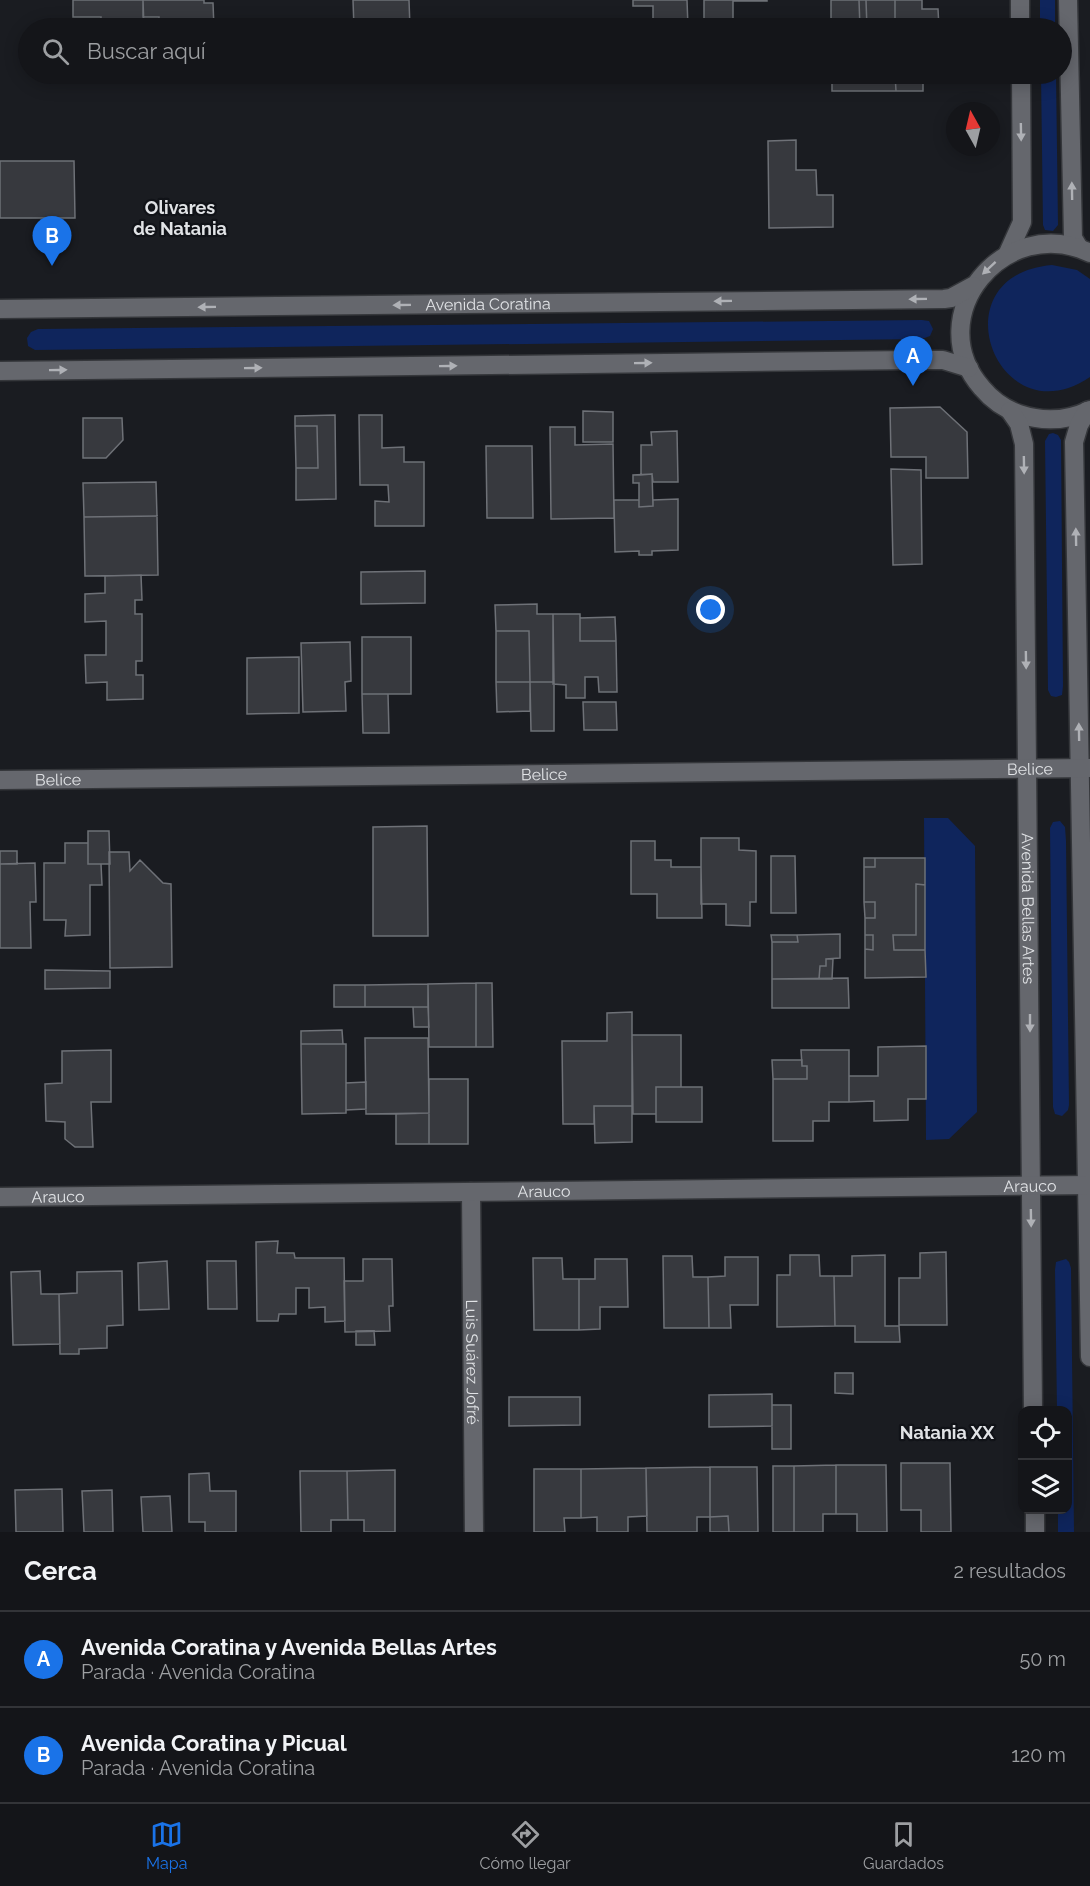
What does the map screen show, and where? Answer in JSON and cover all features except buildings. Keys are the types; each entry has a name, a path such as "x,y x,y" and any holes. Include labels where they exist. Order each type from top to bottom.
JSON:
{"street":[{"path":"1020,0 1020,18"},
{"path":"1068,0 1068,18"},
{"path":"1008,253 1022,222 1021,84"},
{"path":"1070,84 1073,238 1084,250"},
{"path":"1084,250 1055,243 1031,245 1008,253 988,268 973,286 964,309 961,333 964,357 974,379 990,397 1010,411 1033,418 1057,420 1080,415 1088,410"},
{"name":"Avenida Coratina","path":"0,309 944,299 951,298 973,286"},
{"path":"0,371 913,360 943,360 969,368"},
{"path":"1088,410 1079,425 1074,442 1085,768 1090,1357"},
{"name":"Avenida Bellas Artes","path":"1010,411 1019,424 1024,444 1034,1406"},
{"name":"Belice","path":"0,780 1085,768"},
{"name":"Arauco","path":"0,1197 1089,1185"},
{"name":"Luis Suárez Jofré","path":"471,1191 474,1532"},
{"path":"1035,1514 1035,1532"}],"shaded area":[{"path":"1040,0 1055,0 1055,18 1040,18"},
{"path":"1041,84 1056,84 1058,225 1053,231 1045,230 1043,225"},
{"path":"1052,265 1077,270 1090,279 1090,377 1057,391 1028,387 1006,372 992,348 988,321 996,296 1016,275"},
{"path":"929,321 933,329 930,336 922,339 35,350 28,346 27,338 31,332 38,329"},
{"path":"1053,433 1061,440 1063,686 1062,695 1056,697 1051,696 1048,690 1045,441 1049,434"},
{"path":"924,818 948,818 975,846 977,1112 949,1139 926,1140"},
{"path":"1060,821 1065,827 1066,841 1069,1105 1068,1110 1062,1116 1055,1114 1053,1107 1050,828 1053,822"},
{"path":"1066,1259 1071,1268 1074,1532 1058,1532 1058,1514 1072,1514 1072,1406 1057,1406 1056,1262"}],"place":[{"name":"Avenida Coratina y Picual","path":"52,266"},
{"name":"Avenida Coratina y Avenida Bellas Artes","path":"913,386"}],"district":[{"name":"Olivares de Natania","path":"180,217"},
{"name":"Natania XX","path":"947,1432"}]}
